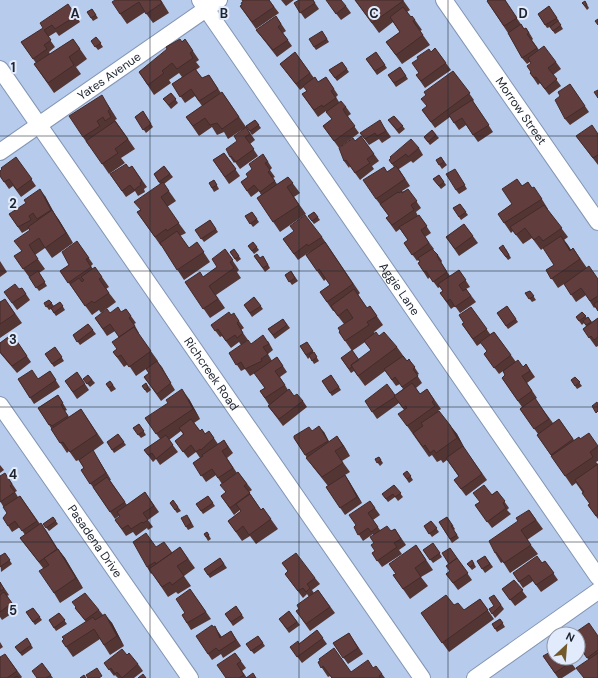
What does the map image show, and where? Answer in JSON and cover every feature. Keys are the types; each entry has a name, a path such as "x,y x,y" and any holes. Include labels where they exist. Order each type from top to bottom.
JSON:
{"street":[{"name":"Morrow Street","path":"444,0 598,222"},
{"name":"Yates Avenue","path":"0,152 208,3"},
{"name":"Aggie Lane","path":"208,3 598,577"},
{"name":"Richcreek Road","path":"0,69 422,678"},
{"name":"Pasadena Drive","path":"0,405 190,678"},
{"path":"475,678 598,591"}],"building":[{"path":"115,0 160,0 162,3 146,14 139,2 120,14 112,2"},
{"path":"242,0 269,0 274,7 252,22 240,6 243,2"},
{"path":"299,0 313,0 315,3 300,13 294,3"},
{"path":"326,0 341,0 346,6 336,14"},
{"path":"355,0 403,0 403,1 372,23"},
{"path":"505,0 517,18 504,26 487,1"},
{"path":"585,1 587,5 585,6 582,3"},
{"path":"68,4 76,16 55,29 52,25 44,30 51,40 44,45 47,49 33,59 21,42 43,28 40,23"},
{"path":"549,6 557,18 545,25 538,14"},
{"path":"403,7 415,20 413,21 423,35 396,55 386,42 400,32 390,17"},
{"path":"92,9 96,15 91,18 87,12"},
{"path":"276,16 281,24 278,27 288,40 273,50 256,30"},
{"path":"558,21 561,25 553,31 550,27"},
{"path":"521,24 524,29 526,28 529,33 527,34 537,48 522,58 508,33"},
{"path":"322,31 327,39 314,47 309,39"},
{"path":"96,37 101,43 95,47 91,41"},
{"path":"73,39 80,49 69,57 74,65 48,83 34,64"},
{"path":"180,39 182,42 185,39 193,51 190,53 193,58 177,69 172,63 162,71 164,73 148,85 139,72 167,49 166,47"},
{"path":"544,46 556,62 548,68 557,79 545,89 536,77 534,78 530,73 531,72 527,66 531,63 528,58"},
{"path":"435,48 446,63 421,81 416,75 419,73 412,63 418,59 417,57 429,49 431,52"},
{"path":"295,52 310,73 296,84 280,64"},
{"path":"376,52 385,65 375,71 366,59"},
{"path":"342,62 347,69 335,78 329,70"},
{"path":"400,67 406,76 394,83 388,75"},
{"path":"195,69 202,78 209,75 218,89 199,101 191,89 180,97 172,84"},
{"path":"453,71 470,93 431,122 422,110 427,106 421,99 426,95 424,92"},
{"path":"315,77 318,82 326,77 334,89 331,91 336,98 323,107 322,105 314,110 302,94 307,91 303,86"},
{"path":"570,84 585,106 565,119 555,100 560,96 558,92"},
{"path":"598,90 598,98 594,92"},
{"path":"222,92 239,117 222,129 217,123 210,125 205,118 193,126 186,117"},
{"path":"171,93 176,99 169,105 163,99"},
{"path":"102,95 110,109 108,111 111,117 105,121 103,117 97,121 100,126 83,137 69,116"},
{"path":"472,100 489,125 473,135 462,118 454,123 449,115"},
{"path":"341,101 346,107 343,109 345,113 355,126 334,141 323,126 332,119 326,112"},
{"path":"143,111 151,124 143,130 135,117"},
{"path":"394,116 403,126 397,130 388,120"},
{"path":"255,120 259,125 250,131 246,126"},
{"path":"380,120 386,131 377,136 375,133 365,139 360,133"},
{"path":"115,121 128,139 115,149 118,153 102,164 86,141"},
{"path":"592,125 598,134 598,155 593,158 576,136"},
{"path":"246,127 250,134 245,137 254,149 236,162 231,156 230,157 226,149 237,141 234,136"},
{"path":"432,130 436,135 428,142 424,137"},
{"path":"361,136 374,154 367,159 370,163 355,173 346,160 344,161 339,148 353,138 355,141"},
{"path":"411,139 419,148 408,157 406,154 392,164 389,160 391,158 390,157"},
{"path":"224,153 236,169 225,177 213,160"},
{"path":"263,154 268,162 265,163 270,170 268,172 275,181 260,192 254,185 247,191 241,182 248,177 246,174 252,169 249,164"},
{"path":"16,157 32,179 17,190 9,179 4,182 0,176 1,168"},
{"path":"441,157 444,162 439,165 436,160"},
{"path":"126,164 129,168 132,166 142,181 140,183 141,185 134,190 130,185 122,191 110,174"},
{"path":"164,166 170,174 159,182 154,174"},
{"path":"396,166 405,179 376,199 363,180 384,167 387,172"},
{"path":"455,169 465,185 456,190 446,174"},
{"path":"439,175 444,182 439,186 433,179"},
{"path":"288,177 293,183 287,187 299,205 273,222 257,198"},
{"path":"517,179 522,186 528,182 532,188 534,187 542,199 504,223 498,214 512,204 502,189"},
{"path":"214,180 217,185 212,188 209,183"},
{"path":"163,182 169,191 161,197 179,223 167,231 166,229 155,237 137,212 141,210 134,202"},
{"path":"40,189 51,210 37,219 33,213 29,216 31,220 18,227 9,214 26,203 24,200"},
{"path":"408,189 417,201 411,205 414,210 392,225 386,218 389,216 380,204 398,192 399,193 402,191 402,193"},
{"path":"460,204 466,212 459,217 453,208"},
{"path":"544,205 562,228 543,241 539,236 534,240 525,228 516,235 510,227"},
{"path":"52,210 66,233 45,248 39,238 29,245 38,259 23,269 14,256 22,251 14,241 30,230 28,227"},
{"path":"252,212 257,219 250,224 245,216"},
{"path":"314,212 318,217 312,221 308,216"},
{"path":"305,215 322,237 308,246 307,244 294,254 283,239 294,231 290,226"},
{"path":"419,215 427,226 421,230 429,243 412,255 404,243 408,240 399,227"},
{"path":"210,220 216,229 201,239 195,230"},
{"path":"464,224 473,236 455,249 446,237"},
{"path":"177,231 189,248 197,242 204,252 177,270 160,243"},
{"path":"561,236 570,251 573,248 580,259 551,279 546,270 554,265 543,248"},
{"path":"77,241 89,258 86,259 91,267 68,283 60,271 69,265 62,252"},
{"path":"253,242 257,247 252,251 248,246"},
{"path":"325,242 353,284 327,302 320,292 330,285 319,269 317,271 306,255"},
{"path":"503,245 509,255 506,257 499,248"},
{"path":"225,249 233,260 230,262 234,268 209,286 218,299 203,309 185,282 200,272 203,277 217,267 212,259"},
{"path":"234,249 239,256 235,259 230,252"},
{"path":"432,249 438,255 437,256 447,272 433,282 426,271 424,272 418,263 420,262 418,258"},
{"path":"257,254 260,258 263,256 268,265 263,268 254,256"},
{"path":"589,266 598,279 598,296 590,301 581,288 571,295 564,284"},
{"path":"95,267 102,277 99,279 109,293 94,303 92,301 85,306 70,284 79,278 82,282 84,280 81,277"},
{"path":"459,270 466,280 459,285 463,291 466,289 471,296 455,307 450,299 447,302 440,293 443,291 438,284"},
{"path":"38,271 45,282 36,288 29,277"},
{"path":"291,271 295,278 289,282 285,275"},
{"path":"15,284 19,289 22,288 26,294 12,303 4,292"},
{"path":"354,289 367,308 370,306 377,316 367,322 369,325 345,341 338,328 353,318 347,309 338,316 331,306"},
{"path":"530,291 534,296 529,299 525,293"},
{"path":"254,297 261,306 250,313 244,305"},
{"path":"5,299 15,314 0,324 0,302"},
{"path":"49,300 52,303 46,307 44,303"},
{"path":"598,301 598,311 594,304"},
{"path":"60,302 63,306 54,313 51,308"},
{"path":"507,306 516,319 506,326 497,313"},
{"path":"118,307 121,312 126,309 131,316 129,318 135,326 119,337 110,324 103,329 95,318 107,309 110,313"},
{"path":"471,307 487,329 473,339 462,324 464,323 459,315"},
{"path":"229,312 231,315 234,313 239,321 237,323 243,333 237,338 235,335 226,341 218,329 215,331 211,325"},
{"path":"582,312 586,316 579,321 576,317"},
{"path":"588,317 591,322 586,325 583,321"},
{"path":"598,318 598,337 594,340 591,336 589,338 583,329"},
{"path":"283,319 287,325 273,335 268,329"},
{"path":"88,324 93,330 77,342 73,335"},
{"path":"134,327 151,351 129,367 121,355 117,357 113,352 117,349 112,342"},
{"path":"376,332 379,336 384,332 397,347 358,376 351,365 371,350 364,341"},
{"path":"494,332 511,355 494,368 484,354 487,351 480,342"},
{"path":"12,334 27,356 12,366 0,352 0,343"},
{"path":"263,335 269,344 263,347 268,354 261,359 262,361 245,369 241,362 236,365 229,353 248,340 251,344"},
{"path":"307,342 313,351 306,355 300,346"},
{"path":"55,347 62,357 52,364 45,354"},
{"path":"352,350 359,360 351,365 352,367 349,369 341,358"},
{"path":"314,352 317,357 312,361 309,355"},
{"path":"403,356 407,361 409,359 415,367 413,369 418,376 402,387 395,377 392,380 384,369"},
{"path":"277,357 283,366 275,371 285,385 265,398 260,391 265,388 254,373"},
{"path":"518,360 523,367 526,364 530,371 522,376 532,391 518,401 502,378 505,375 503,371"},
{"path":"157,361 171,383 157,394 144,377 149,373 146,369"},
{"path":"32,370 38,379 50,371 56,380 30,398 18,379"},
{"path":"77,372 85,384 73,392 65,381"},
{"path":"88,375 92,380 87,384 83,379"},
{"path":"331,375 339,387 330,393 322,381"},
{"path":"575,377 580,382 575,386 571,380"},
{"path":"110,381 113,385 109,388 106,384"},
{"path":"146,383 148,387 145,390 142,386"},
{"path":"412,383 420,394 427,389 434,400 432,402 435,406 407,426 398,414 407,408 406,406 403,408 394,396"},
{"path":"387,384 395,397 372,412 365,401"},
{"path":"182,389 193,409 156,434 145,418 168,403 166,400"},
{"path":"289,389 294,396 297,394 303,401 279,419 268,406"},
{"path":"58,395 63,403 61,405 68,416 52,426 50,424 49,425 38,408"},
{"path":"535,398 549,419 534,429 520,409"},
{"path":"597,402 598,411 596,413 592,406"},
{"path":"81,409 97,434 70,452 63,442 60,443 51,429"},
{"path":"439,411 450,425 457,438 436,453 434,450 430,453 425,445 423,447 413,433 423,426 421,423"},
{"path":"191,419 200,431 202,429 205,434 209,431 214,438 201,450 200,449 196,452 191,445 183,452 175,441 184,434 179,428"},
{"path":"559,419 573,439 551,455 537,435"},
{"path":"139,424 144,431 138,435 133,428"},
{"path":"319,426 328,441 305,455 294,436 309,427 312,431"},
{"path":"589,433 598,446 590,452 593,457 565,476 551,456 579,437 580,439"},
{"path":"118,434 124,442 112,450 107,442"},
{"path":"166,435 173,445 156,459 152,453 148,455 144,450"},
{"path":"337,436 343,446 335,451 343,463 322,477 306,458"},
{"path":"224,440 228,447 222,451 233,468 218,478 212,469 201,476 193,463"},
{"path":"463,446 482,474 461,489 454,480 459,476 446,458"},
{"path":"93,450 106,473 90,484 81,470 84,468 79,460"},
{"path":"379,457 381,460 377,463 375,459"},
{"path":"598,464 598,514 596,516 582,493 584,492 575,480"},
{"path":"407,471 411,476 407,479 403,474"},
{"path":"238,472 247,484 244,486 250,493 230,508 221,496 226,492 220,485"},
{"path":"5,473 12,484 10,486 15,492 0,502 0,476"},
{"path":"345,475 357,497 340,508 326,487"},
{"path":"107,477 125,502 110,512 93,487"},
{"path":"394,485 401,493 395,497 393,494 386,499 382,494"},
{"path":"484,485 492,495 497,491 505,501 503,503 506,508 487,522 475,505 480,502 473,493"},
{"path":"145,492 154,506 143,513 148,520 131,529 128,525 122,529 115,520 120,516 117,512"},
{"path":"250,494 261,510 263,508 271,519 249,535 243,526 236,532 228,521 241,511 236,504"},
{"path":"20,496 37,521 22,531 15,521 8,526 3,518 7,513 3,507"},
{"path":"208,496 213,503 201,511 196,504"},
{"path":"173,500 178,507 175,510 170,503"},
{"path":"370,501 375,508 368,513 378,527 371,532 368,528 358,535 354,527 356,525 349,515"},
{"path":"529,510 536,520 521,530 531,545 504,563 496,552 495,553 489,541 518,521 516,518"},
{"path":"187,515 191,523 186,527 181,518"},
{"path":"53,517 56,521 46,528 43,524"},
{"path":"447,517 457,535 450,539 439,522"},
{"path":"431,521 437,528 429,534 424,526"},
{"path":"41,523 57,549 39,562 20,538"},
{"path":"387,526 391,531 395,529 401,539 394,543 397,547 377,561 372,553 375,551 371,545 374,543 370,537"},
{"path":"207,532 209,535 206,537 204,534"},
{"path":"146,533 156,547 164,542 172,553 156,564 155,562 147,567 133,542"},
{"path":"433,543 440,553 430,560 423,550"},
{"path":"416,545 426,560 415,568 421,577 403,589 393,575 396,574 389,564"},
{"path":"180,547 188,559 177,566 184,576 172,585 170,582 162,587 149,569"},
{"path":"450,548 457,558 449,564 442,553"},
{"path":"58,549 76,578 54,593 39,571 49,565 44,558"},
{"path":"5,553 10,560 0,567 0,556"},
{"path":"296,553 315,578 307,584 310,588 306,592 303,588 298,591 285,574 288,571 282,563"},
{"path":"485,556 490,564 482,569 477,561"},
{"path":"537,556 542,563 545,561 554,573 536,585 529,575 519,582 513,573"},
{"path":"220,558 224,564 208,575 204,569"},
{"path":"457,558 468,573 453,583 446,574 450,571 446,566"},
{"path":"472,560 474,564 470,567 467,564"},
{"path":"514,580 523,590 510,600 502,589"},
{"path":"0,582 4,589 0,591"},
{"path":"190,589 206,612 187,623 182,615 185,613 176,599"},
{"path":"318,590 330,607 306,624 296,611 299,609 297,605"},
{"path":"4,592 12,603 0,612 0,595"},
{"path":"85,593 99,610 85,620 72,602"},
{"path":"446,595 454,605 458,603 464,610 480,599 488,610 442,643 421,613"},
{"path":"494,595 501,605 492,614 489,609 494,606 489,598"},
{"path":"236,606 242,615 231,622 225,614"},
{"path":"33,608 40,617 33,622 26,612"},
{"path":"289,611 297,622 287,629 279,619"},
{"path":"59,613 65,620 54,628 49,620"},
{"path":"105,614 117,636 104,645 94,629 66,647 62,641 64,639 62,637 93,617 95,620"},
{"path":"500,619 503,623 495,629 492,624"},
{"path":"589,623 598,636 598,650 587,658 586,626 585,626"},
{"path":"212,625 213,627 215,626 220,638 231,631 236,640 219,651 216,648 208,654 196,636"},
{"path":"317,630 323,638 297,657 290,647 298,641 299,644"},
{"path":"349,633 358,648 343,658 333,643"},
{"path":"258,636 263,643 251,651 246,644"},
{"path":"27,638 31,645 20,653 15,647"},
{"path":"334,648 351,672 368,660 373,668 376,666 382,674 379,676 380,678 332,678 323,666 321,668 318,662 320,661 319,659"},
{"path":"122,649 127,655 129,653 138,664 122,678 117,672 115,674 111,668 109,670 104,663"},
{"path":"235,653 241,661 237,664 244,675 239,678 226,678 217,665"},
{"path":"598,653 598,678 584,678 576,668 579,666 586,666 586,661"},
{"path":"5,654 17,671 7,678 0,678 0,657"},
{"path":"42,663 51,675 46,678 37,678 32,671"},
{"path":"550,666 565,666 555,673"},
{"path":"97,668 102,676 99,678 88,678 86,675"},
{"path":"253,673 256,678 246,678"},
{"path":"143,674 146,678 138,678"}]}
